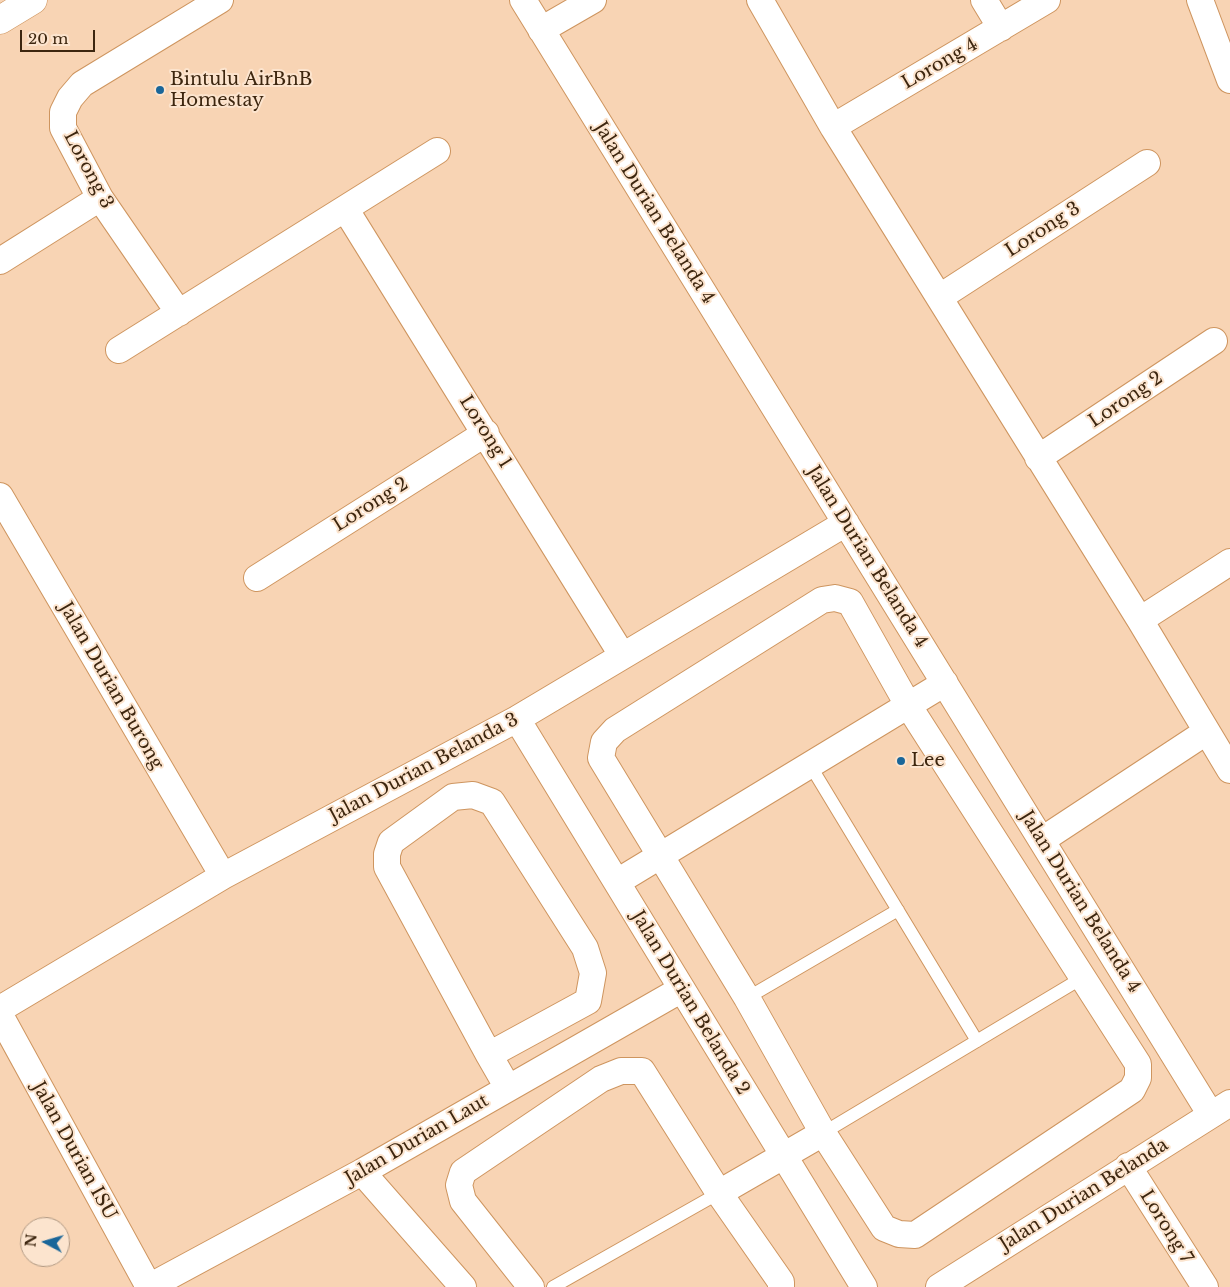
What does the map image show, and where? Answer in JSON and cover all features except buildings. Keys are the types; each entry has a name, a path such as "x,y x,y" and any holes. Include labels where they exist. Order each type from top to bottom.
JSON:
{"street":[{"path":"0,20 33,0"},
{"name":"Lorong 3","path":"179,312 100,198 63,128 63,112 70,98 82,84 220,0"},
{"name":"Jalan Durian Belanda 4","path":"523,0 1115,958 1221,1109"},
{"path":"541,30 593,0"},
{"path":"760,0 833,127 1140,620 1230,770"},
{"path":"984,0 1001,28"},
{"name":"Lorong 4","path":"833,127 1048,0"},
{"path":"1200,0 1223,40 1230,80"},
{"path":"119,350 438,151"},
{"name":"Lorong 3","path":"940,297 1147,164"},
{"path":"0,261 100,198"},
{"name":"Lorong 1","path":"346,210 622,655"},
{"name":"Lorong 2","path":"1038,458 1214,341"},
{"name":"Lorong 2","path":"257,578 486,433"},
{"name":"Jalan Durian Burong","path":"0,496 223,876"},
{"name":"Jalan Durian Belanda 3","path":"0,1008 223,876 517,718 846,523"},
{"path":"1140,620 1230,562"},
{"path":"835,598 850,602 908,705 1138,1064 1138,1078 1132,1090 915,1235 900,1234 884,1228 823,1133 747,998 661,856 601,758 604,742 615,730 822,600 835,598"},
{"path":"617,882 945,683"},
{"name":"Jalan Durian Belanda 2","path":"517,718 864,1287"},
{"path":"1042,840 1206,732"},
{"path":"489,1055 588,1001 593,973 585,948 492,802 473,795 453,796 391,842 387,854 387,867 489,1055 508,1088"},
{"path":"1082,978 1115,958"},
{"name":"Jalan Durian Laut","path":"149,1287 362,1172 682,989"},
{"name":"Jalan Durian ISU","path":"0,1015 149,1287"},
{"path":"530,1287 463,1201 459,1185 463,1172 601,1079 621,1071 642,1071 719,1193 781,1282 781,1287"},
{"name":"Jalan Durian Belanda","path":"939,1287 1221,1109"},
{"path":"719,1193 823,1133"},
{"name":"Lorong 7","path":"1128,1166 1204,1287"},
{"path":"362,1172 463,1287"}],"lane":[{"path":"810,765 977,1041"},
{"path":"747,998 898,910"},
{"path":"823,1133 1082,978"},
{"path":"553,1287 719,1193"}],"place":[{"name":"Bintulu AirBnB Homestay","path":"160,90"},
{"name":"Lee","path":"901,761"}]}
